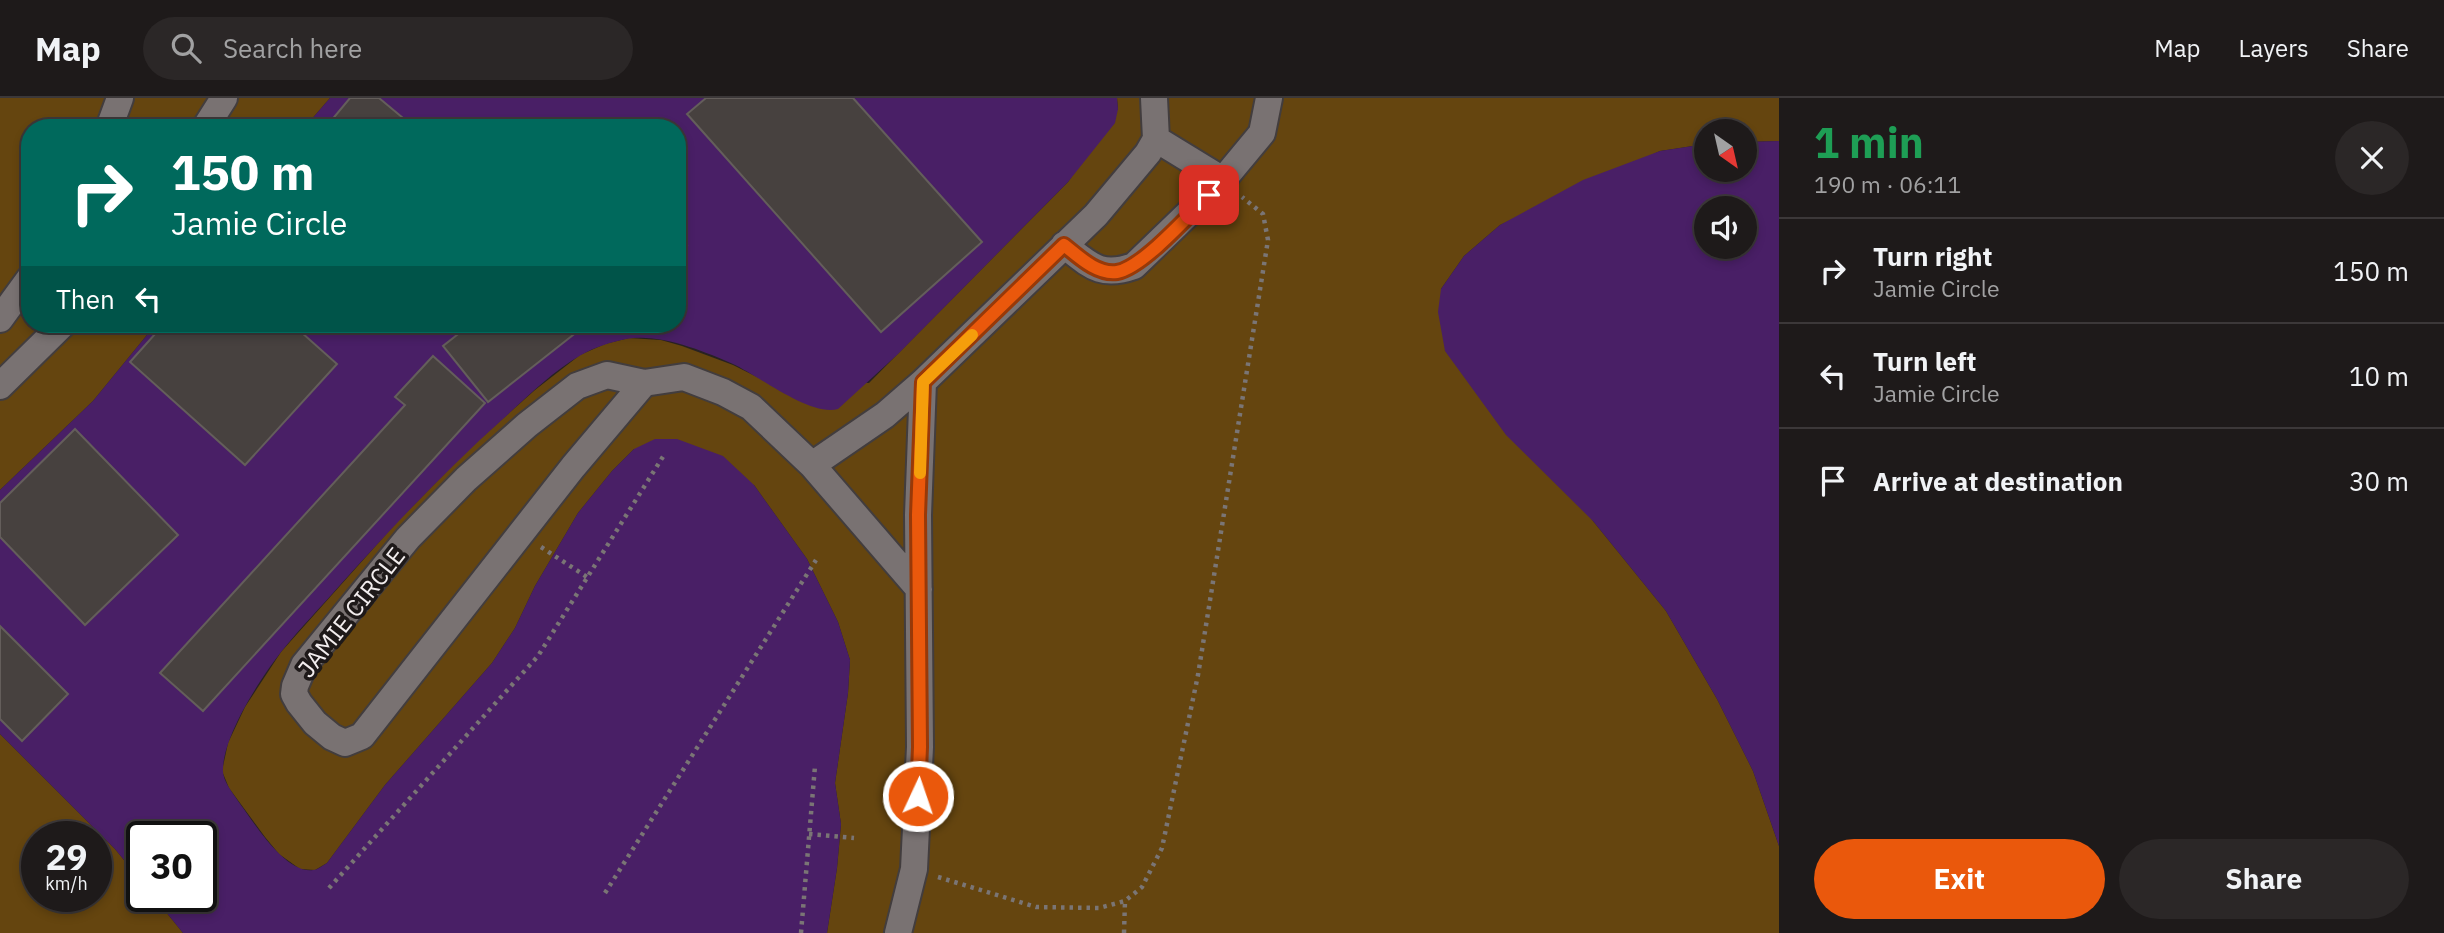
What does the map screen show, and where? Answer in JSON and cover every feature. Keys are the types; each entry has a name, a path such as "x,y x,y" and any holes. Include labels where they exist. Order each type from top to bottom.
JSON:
{"street":[{"path":"112,119 120,98"},
{"path":"211,119 224,98"},
{"path":"812,465 885,415 923,382 1096,215 1148,153 1156,139 1154,98"},
{"path":"1064,245 1094,267 1115,272 1134,266 1223,180 1249,151 1262,133 1269,98"},
{"path":"1156,139 1223,180"},
{"path":"0,319 21,290"},
{"path":"0,386 54,333"},
{"name":"JAMIE CIRCLE","path":"644,383 573,467 362,736 345,743 332,737 315,723 294,694 304,665 418,528 527,425 577,386 607,375 644,383 684,377 723,392 751,407 812,465 919,589"},
{"path":"898,933 914,869 920,747 918,515 923,382"}],"path":[{"path":"914,869 1037,907 1099,908 1125,901 1142,887 1162,848 1198,675 1268,240 1263,214 1223,180"},
{"path":"329,888 538,656 664,455"},
{"path":"539,546 587,577"},
{"path":"606,893 816,560"},
{"path":"801,933 815,766"},
{"path":"809,834 854,838"},
{"path":"1124,933 1125,901"}],"shaded area":[{"path":"0,98 330,98 312,119 21,119 21,333 149,333 93,401 0,490"},
{"path":"330,98 1117,98 1118,109 1115,123 1068,182 898,354 838,409 814,407 721,359 667,341 626,339 603,345 561,368 441,478 380,541 281,652 236,724 225,755 224,777 230,790 261,833 281,855 302,869 315,870 327,863 385,785 492,663 515,628 535,586 578,513 612,471 634,449 655,439 677,439 723,456 754,485 807,559 838,622 850,660 835,783 841,824 827,933 183,933 166,912 217,912 217,821 126,821 126,862 112,846 112,821 87,821 0,734 0,490 93,401 149,333 686,333 686,119 312,119"},
{"path":"1117,98 1779,98 1779,141 1757,142 1757,119 1694,119 1694,146 1660,151 1500,225 1464,256 1441,289 1593,521 1666,611 1717,699 1753,771 1779,846 1779,933 827,933 841,824 835,783 850,660 838,622 807,559 754,485 634,449 578,513 535,586 515,628 492,663 385,785 327,863 315,870 300,869 279,854 229,788 222,771 228,743 245,707 281,652 397,522 471,447 535,390 580,355 605,344 629,338 661,340 682,346 759,378 869,383 1068,182 1118,109"},
{"path":"1779,141 1779,846 1753,771 1717,699 1666,611 1593,521 1506,435 1445,351 1438,312 1441,289 1464,256 1500,225 1583,180 1660,151 1694,146 1694,182 1757,182 1757,142"},
{"path":"0,734 87,821 21,821 21,912 112,912 112,846 126,862 126,912 166,912 183,933 0,933"}],"building":[{"path":"350,98 379,98 404,119 332,119"},
{"path":"706,98 853,98 982,242 881,332 687,114"},
{"path":"156,333 302,333 337,364 245,465 130,362"},
{"path":"460,333 576,333 488,402 443,346"},
{"path":"433,356 485,403 203,711 160,673 405,405 395,397"},
{"path":"75,429 178,535 85,625 0,537 0,503"},
{"path":"0,626 68,694 22,741 0,719"}],"slow traffic":[{"path":"920,473 923,382 972,335"}],"route":[{"path":"918,796 918,515 923,382 1064,245 1094,267 1115,272 1134,266 1209,195"}]}
